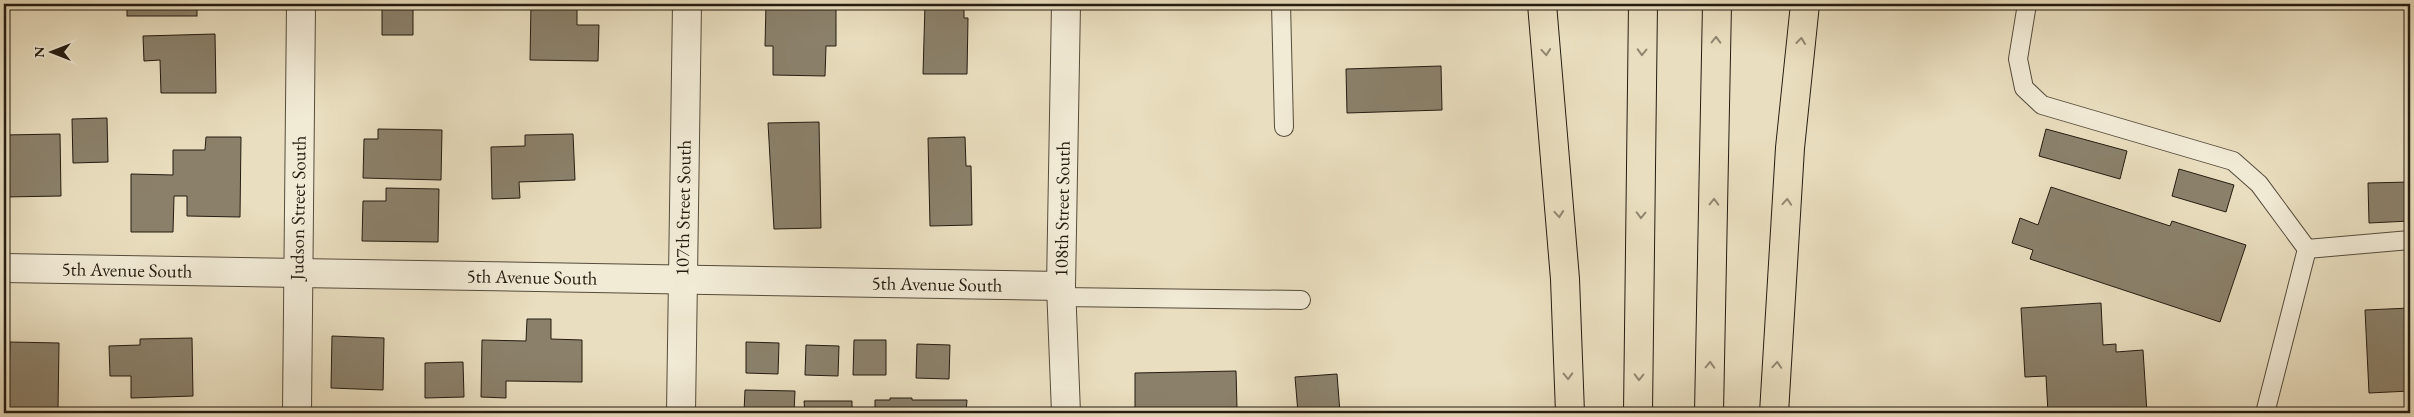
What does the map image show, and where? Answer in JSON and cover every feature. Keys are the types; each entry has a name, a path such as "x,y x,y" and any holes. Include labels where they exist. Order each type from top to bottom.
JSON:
{"highway":[{"path":"1542,4 1565,279 1570,413"},
{"path":"1638,413 1643,4"},
{"path":"1709,413 1717,4"},
{"path":"1774,413 1790,148 1805,4"}],"street":[{"name":"Judson Street South","path":"297,413 301,4"},
{"name":"107th Street South","path":"681,413 681,280 687,4"},
{"name":"108th Street South","path":"1066,4 1061,291 1066,413"},
{"name":"5th Avenue South","path":"4,268 681,280 1061,291"}],"lane":[{"path":"1281,4 1284,127"},
{"path":"2026,4 2018,59 2024,88 2042,104 2233,162 2259,184 2307,248"},
{"path":"2307,248 2410,240"},
{"path":"2264,413 2307,248"},
{"path":"1061,291 1301,300"}],"building":[{"path":"127,4 197,4 197,16 127,16"},
{"path":"371,4 413,4 413,35 382,35 382,8 371,9"},
{"path":"531,4 577,4 577,25 599,25 598,61 530,60"},
{"path":"766,4 836,4 836,46 826,46 825,76 773,75 773,46 765,46"},
{"path":"925,4 964,4 964,18 968,18 967,74 923,74"},
{"path":"2110,4 2223,4 2110,5"},
{"path":"215,34 216,93 161,93 160,60 144,61 143,36"},
{"path":"1441,66 1442,110 1347,113 1346,69"},
{"path":"107,118 108,162 73,163 72,119"},
{"path":"819,122 821,228 774,229 768,123"},
{"path":"378,129 442,130 441,180 363,178 364,139 378,139"},
{"path":"2046,129 2127,151 2120,179 2039,156"},
{"path":"60,134 61,196 4,197 4,135"},
{"path":"573,134 575,180 519,182 520,198 492,199 491,147 525,146 525,135"},
{"path":"206,137 241,137 240,217 187,216 187,196 174,196 173,232 131,232 131,174 173,175 173,150 205,150"},
{"path":"965,137 966,166 971,166 972,225 930,226 928,138"},
{"path":"2179,169 2234,185 2226,212 2172,196"},
{"path":"2410,182 2410,221 2369,223 2368,183"},
{"path":"2051,187 2170,226 2172,221 2246,245 2220,322 2030,259 2033,250 2012,243 2020,218 2038,225"},
{"path":"386,188 439,189 438,242 362,241 363,201 386,201"},
{"path":"2101,303 2103,345 2116,344 2116,352 2143,350 2147,413 2048,413 2046,376 2025,377 2021,308"},
{"path":"2410,308 2410,391 2369,393 2365,310"},
{"path":"527,319 551,319 551,339 582,340 582,382 506,381 506,398 481,397 482,340 526,341"},
{"path":"332,336 384,338 383,390 331,388"},
{"path":"192,338 193,396 131,398 131,376 110,376 109,346 140,345 140,339"},
{"path":"854,340 886,340 886,375 853,375"},
{"path":"10,342 59,343 58,409 67,409 67,413 8,413"},
{"path":"746,342 779,343 778,374 746,373"},
{"path":"917,344 950,345 949,379 916,378"},
{"path":"806,345 839,346 838,376 805,375"},
{"path":"463,362 464,397 425,398 425,363"},
{"path":"1236,371 1237,408 1180,410 1180,413 1135,413 1135,373"},
{"path":"1337,374 1340,413 1298,413 1295,377"},
{"path":"745,390 795,391 794,413 744,413"},
{"path":"890,398 967,400 966,413 875,413 875,400 890,400"},
{"path":"804,401 852,401 852,413 805,413"},
{"path":"138,411 138,413 113,413 113,412"}]}
